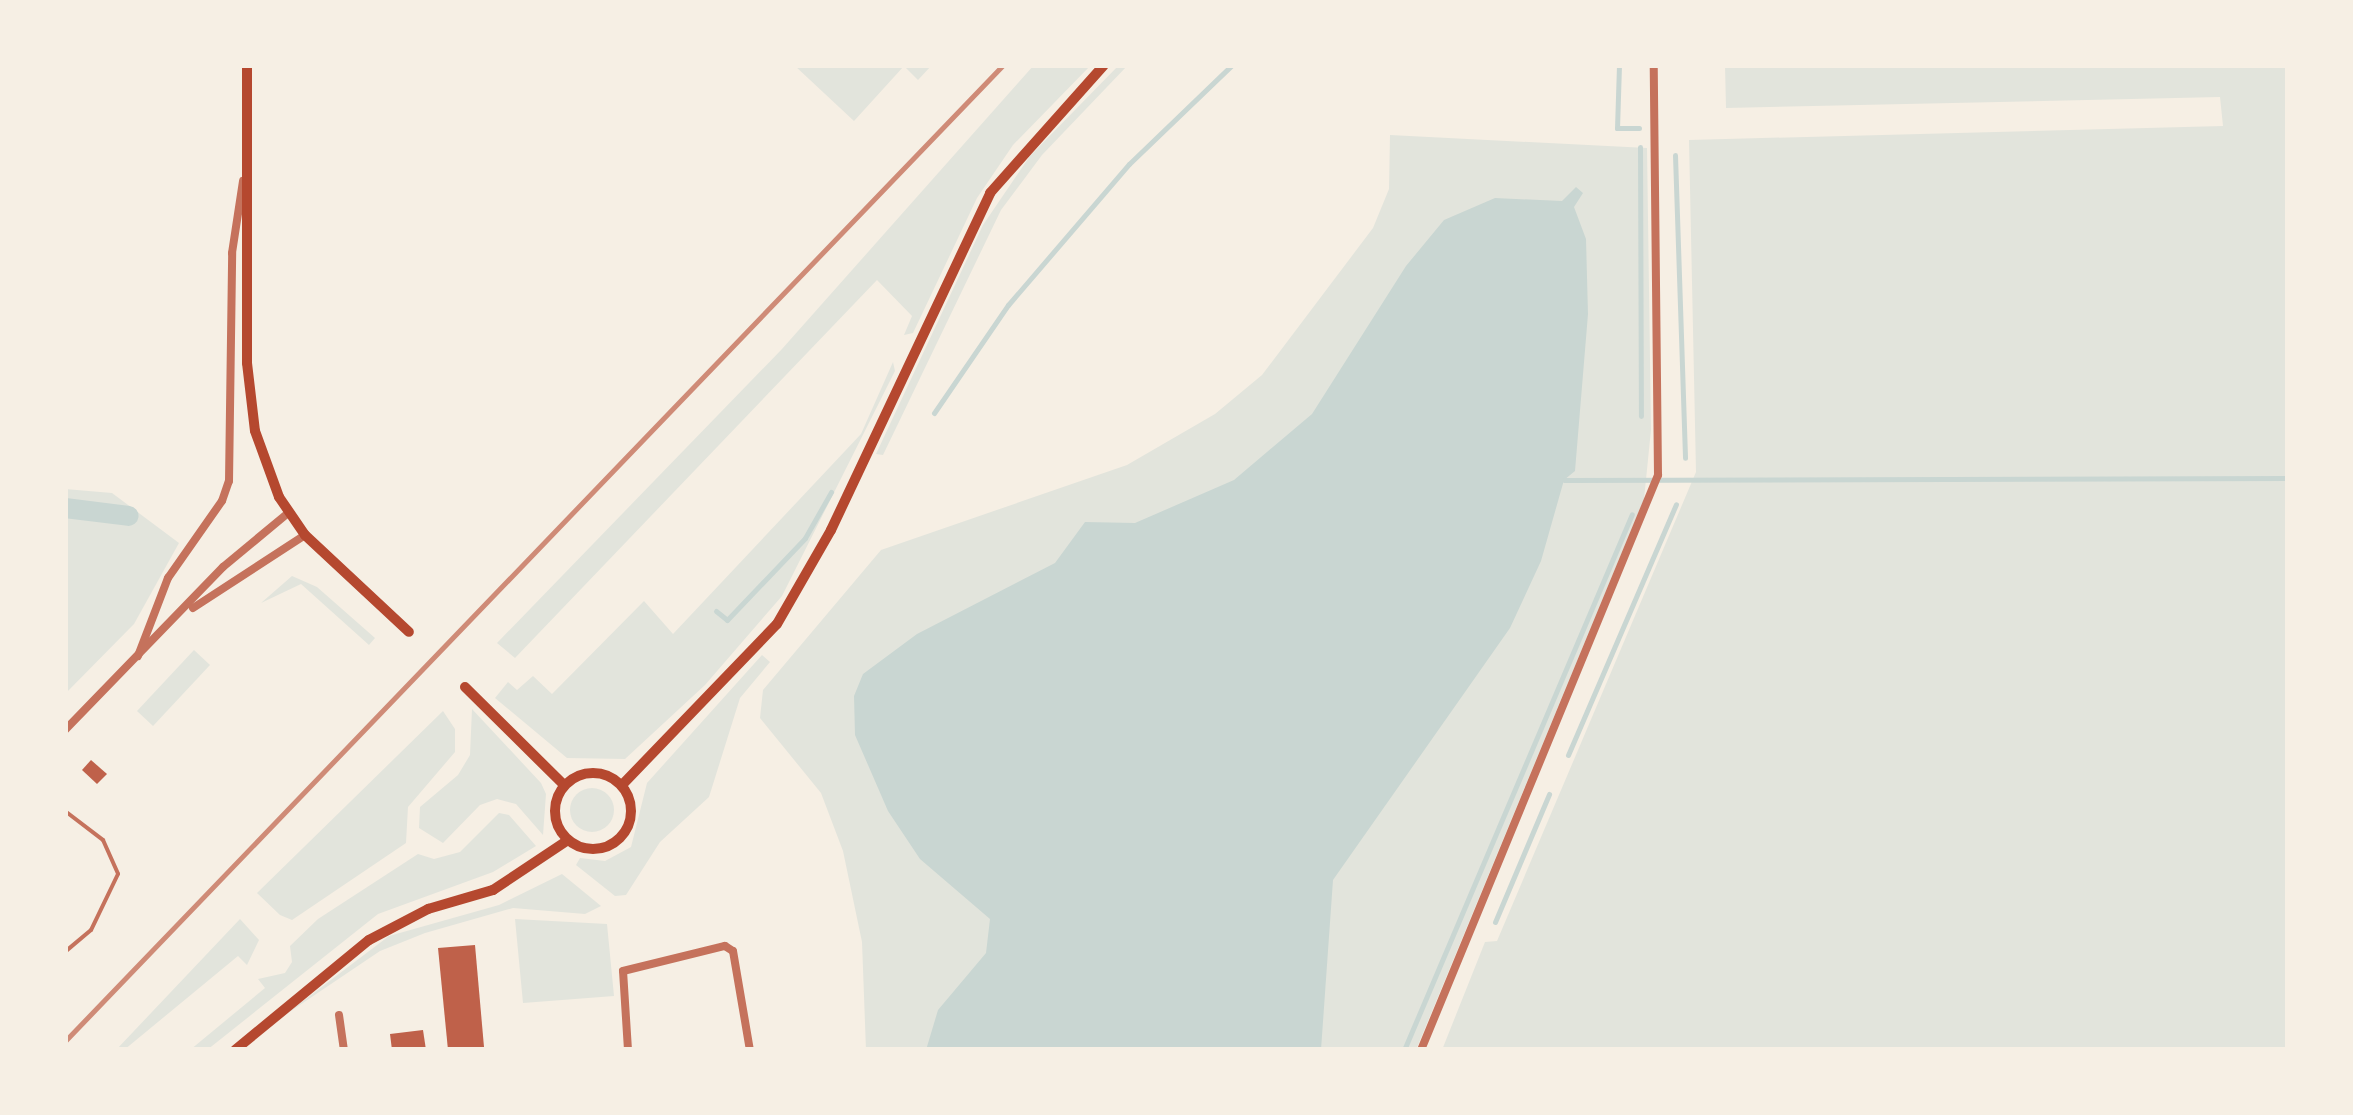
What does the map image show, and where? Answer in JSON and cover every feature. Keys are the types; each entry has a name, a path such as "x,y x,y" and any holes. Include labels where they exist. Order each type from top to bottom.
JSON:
{"main road":[{"path":"246,65 250,403 266,468 288,514 305,535 409,632"},
{"path":"622,785 777,624 831,530 990,194 1104,65"},
{"path":"465,687 564,785"},
{"path":"568,840 556,817 564,785 588,773 622,785"},
{"path":"235,1050 368,940 428,909 493,890 568,840 602,848 624,834 631,809 622,785"}],"street":[{"path":"1420,1050 1658,474 1654,65"},
{"path":"138,656 168,578 222,502 229,481 232,252 246,167"},
{"path":"65,730 184,613 223,567 288,514"},
{"path":"184,613 305,535"},
{"path":"628,1050 623,971 725,946 736,962 750,1050"},
{"path":"339,1014 344,1050"}],"lane":[{"path":"65,952 91,930 118,874 103,840 66,815"}],"shaded area":[{"path":"794,65 932,65 918,80 904,66 854,121"},
{"path":"1034,65 1091,65 1013,145 977,198 913,333 904,335 912,316 877,280 515,658 497,643 782,349"},
{"path":"1119,65 1128,65 1042,155 1001,210 883,455 876,454 983,225 1030,156"},
{"path":"1725,65 2288,65 2288,1050 1442,1050 1485,942 1497,941 1696,472 1689,140 2223,126 2220,97 1726,108"},
{"path":"1390,135 1647,148 1651,430 1644,499 1416,1050 866,1050 862,942 843,851 821,793 760,718 763,690 881,550 1127,465 1215,414 1262,375 1373,228 1389,189"},
{"path":"1576,187 1583,193 1574,207 1586,239 1588,314 1575,471 1564,480 1541,561 1510,628 1333,880 1321,1050 926,1050 938,1010 986,953 990,919 920,859 888,811 855,735 854,696 863,674 917,634 1055,563 1085,522 1135,523 1234,480 1312,414 1406,266 1444,220 1495,198 1562,201"},
{"path":"893,362 895,371 782,596 705,685 625,759 567,758 495,698 508,682 517,690 533,676 552,694 644,601 673,634 861,434"},
{"path":"65,489 112,493 179,543 134,624 65,694"},
{"path":"292,576 317,587 375,638 369,645 301,584 261,603"},
{"path":"194,650 210,665 153,726 137,711"},
{"path":"762,655 770,662 740,698 709,797 660,842 626,895 615,896 576,865 580,858 605,861 631,847 647,783"},
{"path":"472,709 541,783 546,794 543,835 516,804 497,799 480,805 443,843 419,828 420,807 458,775 470,755"},
{"path":"443,711 455,729 455,752 408,807 406,843 292,920 280,915 257,893"},
{"path":"592,788 608,794 614,810 608,826 592,832 576,826 570,810 576,794"},
{"path":"499,813 509,815 536,846 493,872 378,914 207,1050 190,1050 265,988 258,979 285,973 292,962 290,946 318,919 418,854 434,859 460,852"},
{"path":"562,874 601,906 585,914 513,908 425,933 380,951 282,1017 389,936 499,905"},
{"path":"240,919 259,940 247,965 238,956 124,1050 116,1050"},
{"path":"515,919 607,924 614,996 523,1003"}],"building":[{"path":"91,760 107,774 97,784 82,770"},
{"path":"475,945 484,1047 448,1050 438,948"},
{"path":"423,1030 426,1050 392,1050 390,1034"}],"waterway":[{"path":"934,413 1008,305 1129,164 1232,65"},
{"path":"1619,65 1617,128 1639,128"},
{"path":"1640,147 1641,416"},
{"path":"1675,155 1685,458"},
{"path":"1564,480 2288,478"},
{"path":"716,611 727,620 805,538 831,492"},
{"path":"1568,755 1676,504"},
{"path":"65,508 129,516"},
{"path":"1404,1050 1632,514"},
{"path":"1495,922 1549,794"}],"railway":[{"path":"65,1041 1003,65"}]}
